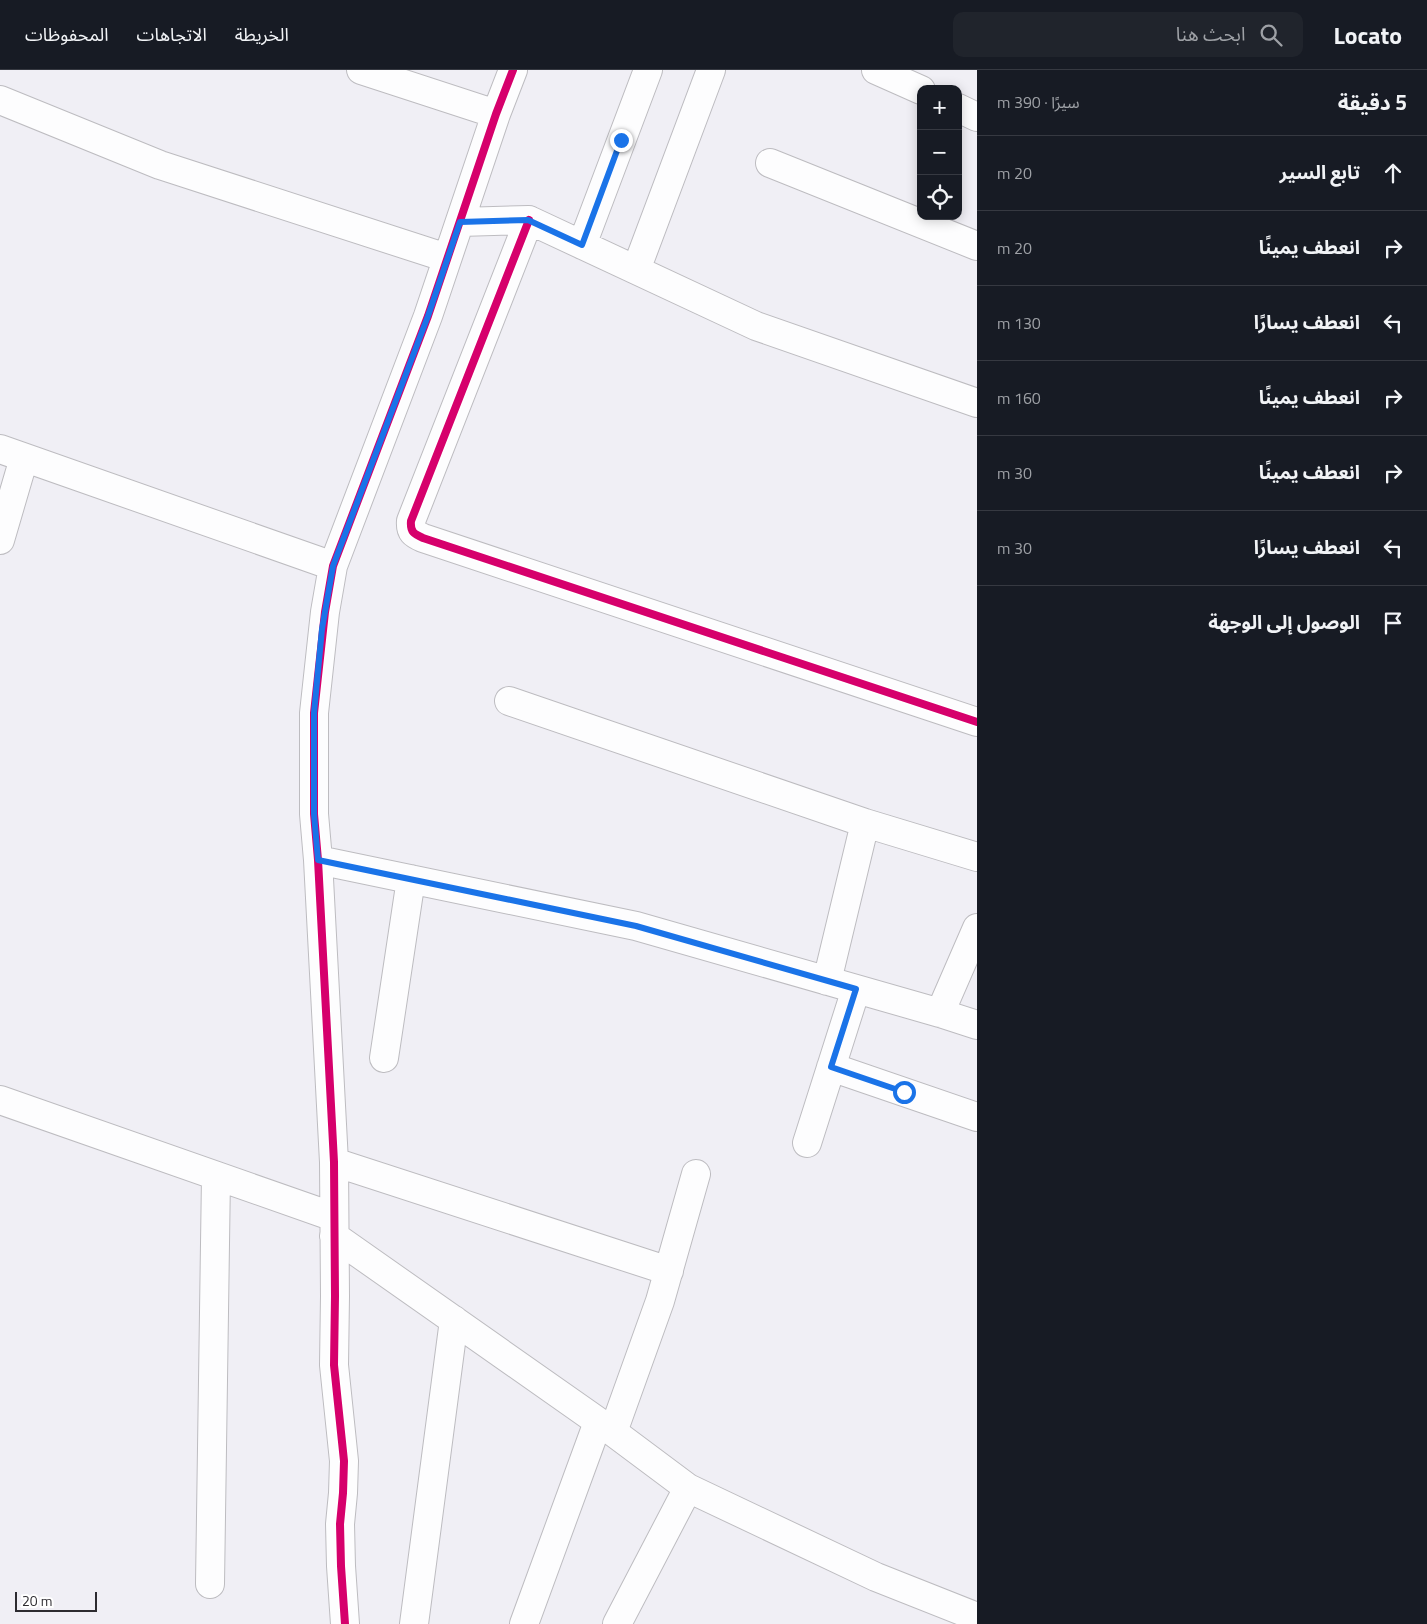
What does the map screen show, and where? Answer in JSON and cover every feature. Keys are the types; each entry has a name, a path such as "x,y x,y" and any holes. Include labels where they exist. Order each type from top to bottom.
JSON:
{"street":[{"path":"361,70 496,114"},
{"path":"345,1624 340,1533 344,1462 334,1365 334,1162 314,814 314,713 322,629 333,566 428,316 496,114 513,70"},
{"path":"582,245 648,70"},
{"path":"636,270 711,70"},
{"path":"876,70 917,88"},
{"path":"0,100 160,165 447,258"},
{"path":"962,110 977,116"},
{"path":"770,163 977,246"},
{"path":"460,222 528,220 756,326 977,403"},
{"path":"528,220 411,521 410,528 412,533 977,722"},
{"path":"0,540 12,453 333,566"},
{"path":"509,701 865,823 977,857"},
{"path":"826,981 865,823"},
{"path":"318,860 636,926 977,1025"},
{"path":"384,1058 411,879"},
{"path":"940,1013 977,928"},
{"path":"807,1144 856,989"},
{"path":"831,1067 977,1117"},
{"path":"0,1100 216,1176 334,1226 454,1320 688,1488 876,1577 977,1617"},
{"path":"334,1162 669,1271"},
{"path":"524,1624 605,1427 660,1301 696,1174"},
{"path":"210,1584 216,1176"},
{"path":"414,1624 454,1320"},
{"path":"616,1624 688,1488"}],"cycle path":[{"path":"345,1624 340,1524 344,1461 334,1365 334,1162 314,814 314,713 325,612 333,566 428,316 496,114 513,70"},
{"path":"529,220 411,521 413,532 423,538 977,722"}],"route":[{"path":"621,140 582,245 528,220 460,222 428,316 333,566 322,629 314,713 314,814 318,860 636,926 856,989 831,1067 904,1092"}]}
